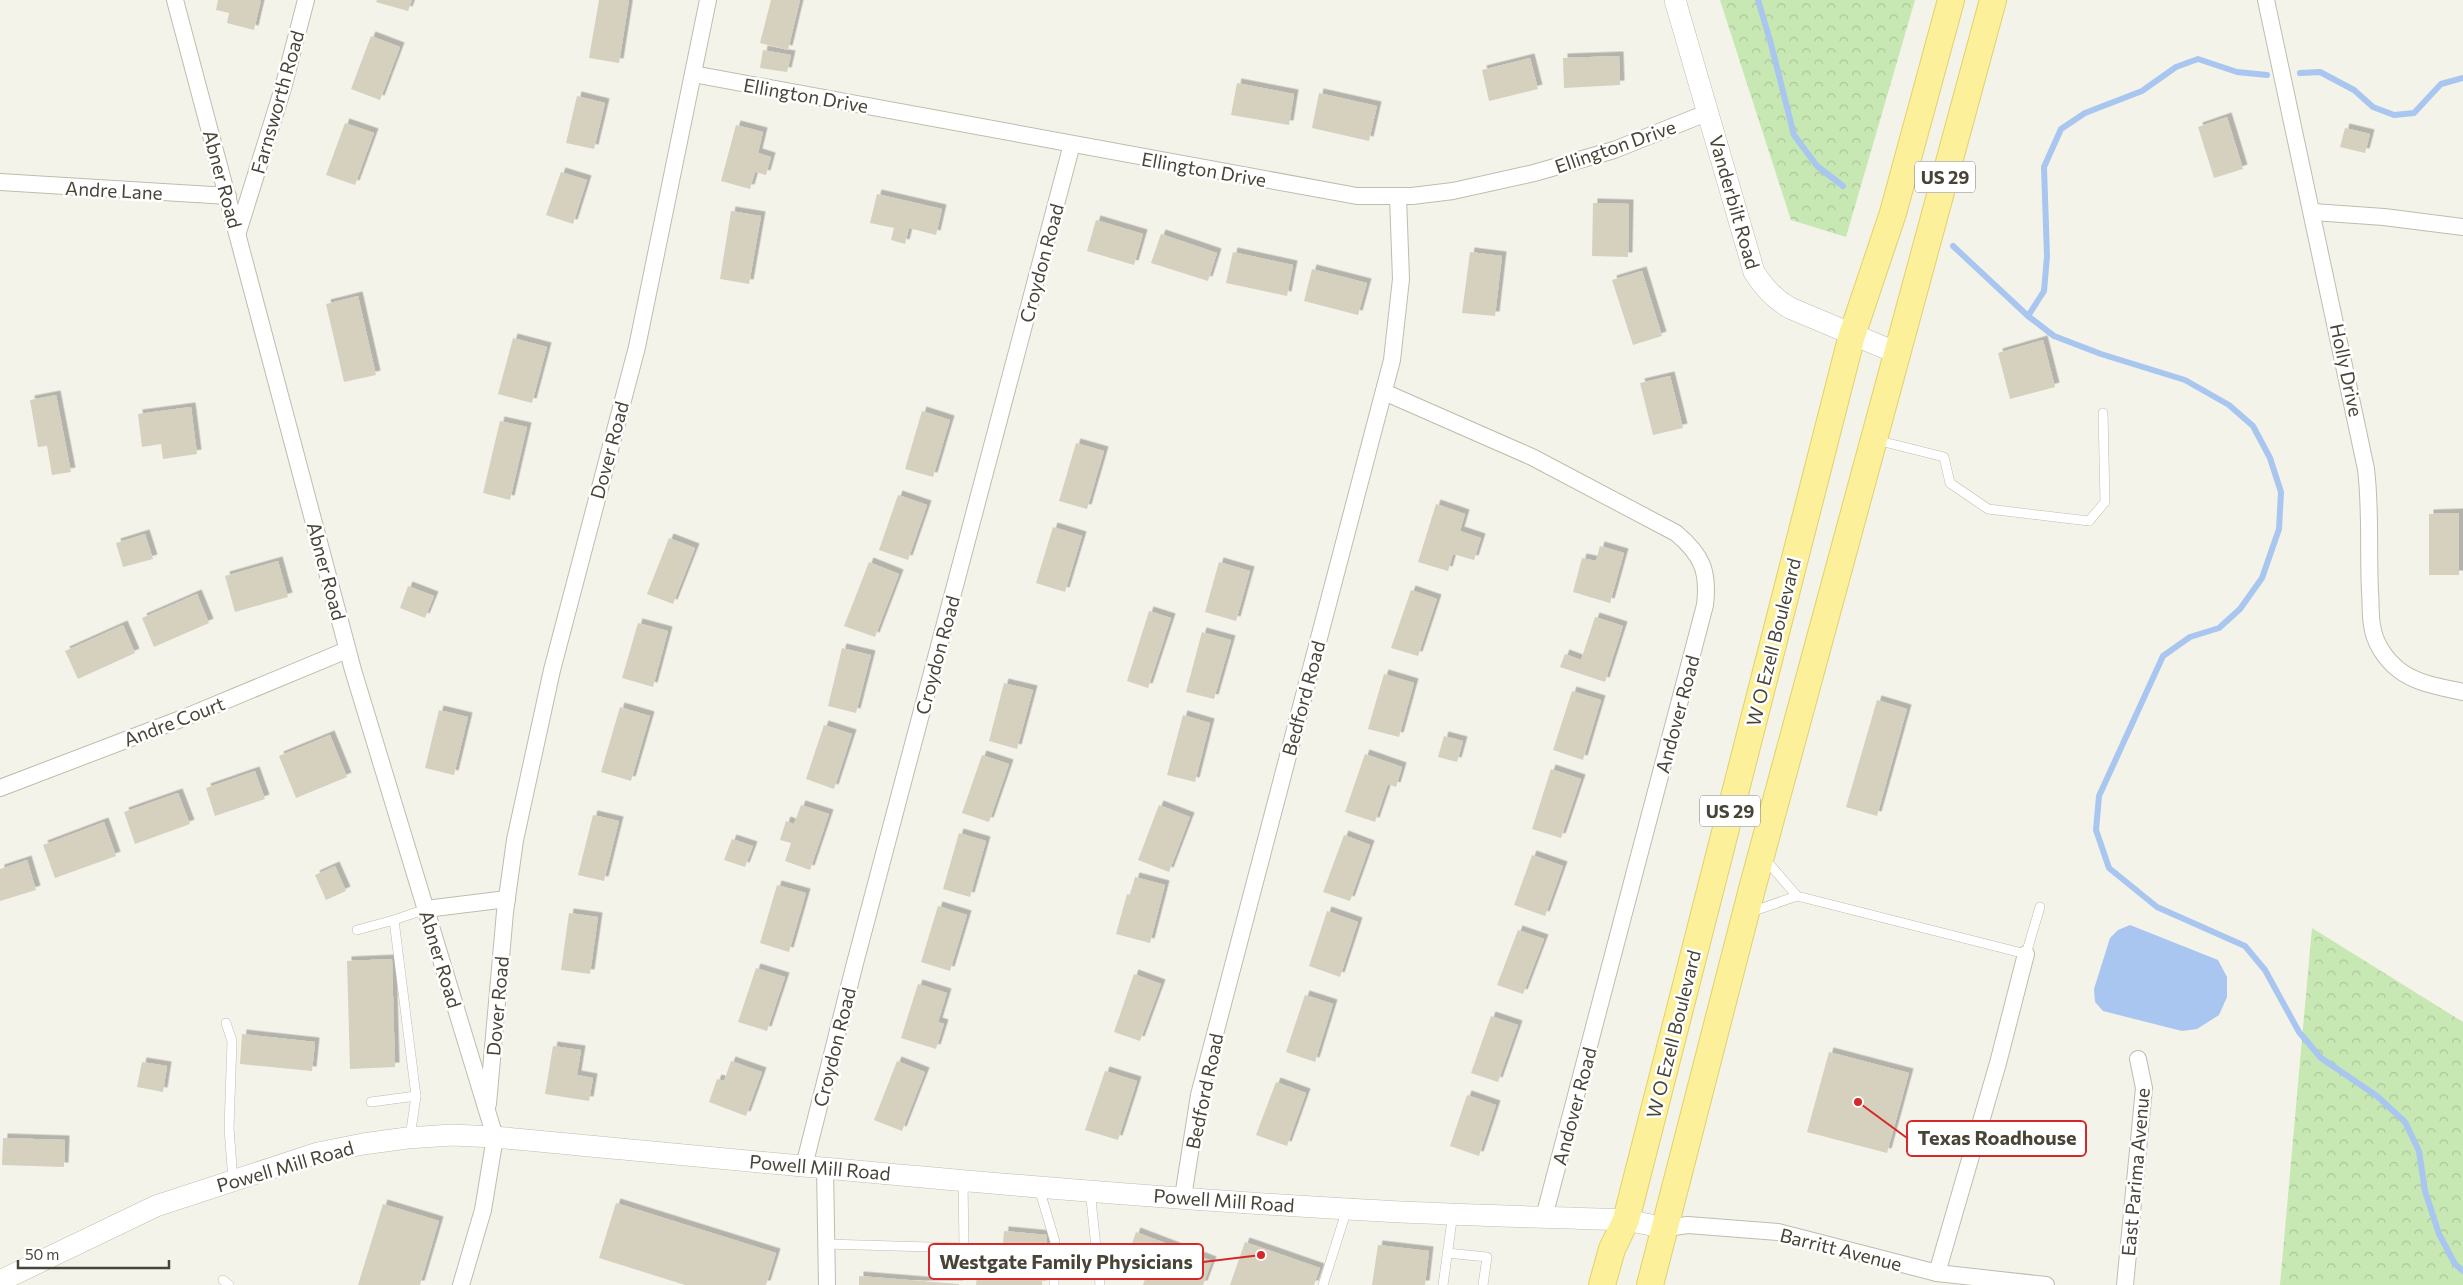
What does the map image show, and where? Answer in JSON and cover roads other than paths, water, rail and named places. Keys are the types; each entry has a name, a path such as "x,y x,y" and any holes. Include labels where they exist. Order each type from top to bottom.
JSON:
{"main road":[{"name":"W O Ezell Boulevard","path":"1602,1285 1612,1249 1626,1220 1852,335 1893,213 1951,0"},
{"name":"US 29","path":"1650,1285 1762,854 1993,0"}],"street":[{"name":"Abner Road","path":"175,0 238,232 347,650 495,1137"},
{"name":"Farnsworth Road","path":"238,232 283,88 306,0"},
{"name":"Dover Road","path":"488,1114 507,899 515,840 552,670 636,346 708,0"},
{"name":"Vanderbilt Road","path":"1675,0 1754,272 1761,283 1779,302 1897,353"},
{"name":"Holly Drive","path":"2266,0 2313,212 2366,469 2369,496 2368,551 2374,633 2386,657 2398,669 2413,679 2463,692"},
{"name":"Ellington Drive","path":"693,74 1343,194 1398,197 1453,191 1534,173 1614,150 1709,112"},
{"name":"Croydon Road","path":"804,1166 854,966 1072,144"},
{"name":"Andre Lane","path":"0,182 228,196"},
{"name":"Bedford Road","path":"1183,1197 1199,1095 1395,344 1401,279 1398,197"},
{"path":"2313,212 2384,217 2463,227"},
{"name":"Andover Road","path":"1384,392 1532,458 1676,533 1692,546 1703,564 1708,584 1705,605 1544,1217"},
{"name":"Andre Court","path":"0,788 186,717 347,650"},
{"path":"426,909 507,899"},
{"path":"1937,1273 1998,1063 2026,954"},
{"name":"East Parima Avenue","path":"2125,1285 2144,1088 2138,1059"},
{"name":"Powell Mill Road","path":"0,1281 156,1206 318,1153 363,1144 452,1135 495,1137 826,1168 1090,1190 1347,1209 1626,1220 1666,1228"},
{"path":"461,1285 483,1210 495,1137"},
{"path":"826,1168 827,1285"},
{"name":"Barritt Avenue","path":"1666,1228 1688,1225 1778,1232 1937,1273 2046,1285"}],"lane":[{"path":"1874,440 1944,456 1950,483 1988,509 2089,521 2105,502 2102,413"},
{"path":"1762,854 1797,896"},
{"path":"1746,914 1797,896 2026,954 2040,907"},
{"path":"357,930 426,909"},
{"path":"394,920 416,1096 410,1138"},
{"path":"226,1023 232,1041 229,1128 233,1181"},
{"path":"371,1102 416,1096"},
{"path":"826,1244 964,1248 963,1179"},
{"path":"1038,1185 1055,1242 1054,1285"},
{"path":"1090,1190 1100,1285"},
{"path":"1323,1285 1347,1209"},
{"path":"1444,1285 1453,1213"},
{"path":"1447,1253 1487,1257 1483,1285"}],"water":[{"path":"2130,925 2218,960 2227,977 2227,997 2219,1015 2197,1029 2182,1031 2103,1011 2095,1002 2094,989 2110,938 2118,930"}],"waterway":[{"path":"1758,0 1794,135 1817,166 1843,186"},
{"path":"2028,316 2044,291 2047,256 2044,167 2061,129 2085,113 2142,91 2176,67 2198,59 2237,72 2267,75"},
{"path":"2300,73 2320,72 2354,90 2373,107 2394,115 2414,113 2441,84 2463,78"},
{"path":"1953,246 2028,316 2054,336 2101,354 2185,380 2229,405 2253,426 2270,458 2281,492 2279,529 2262,578 2240,609 2219,628 2190,637 2163,656 2099,796 2096,830 2109,868 2157,907 2245,946 2265,970 2299,1032 2321,1058 2377,1096 2405,1122 2419,1151 2425,1191 2439,1234 2455,1264 2463,1271"}],"place":[{"name":"Texas Roadhouse","path":"1858,1102"},
{"name":"Westgate Family Physicians","path":"1261,1255"}]}
